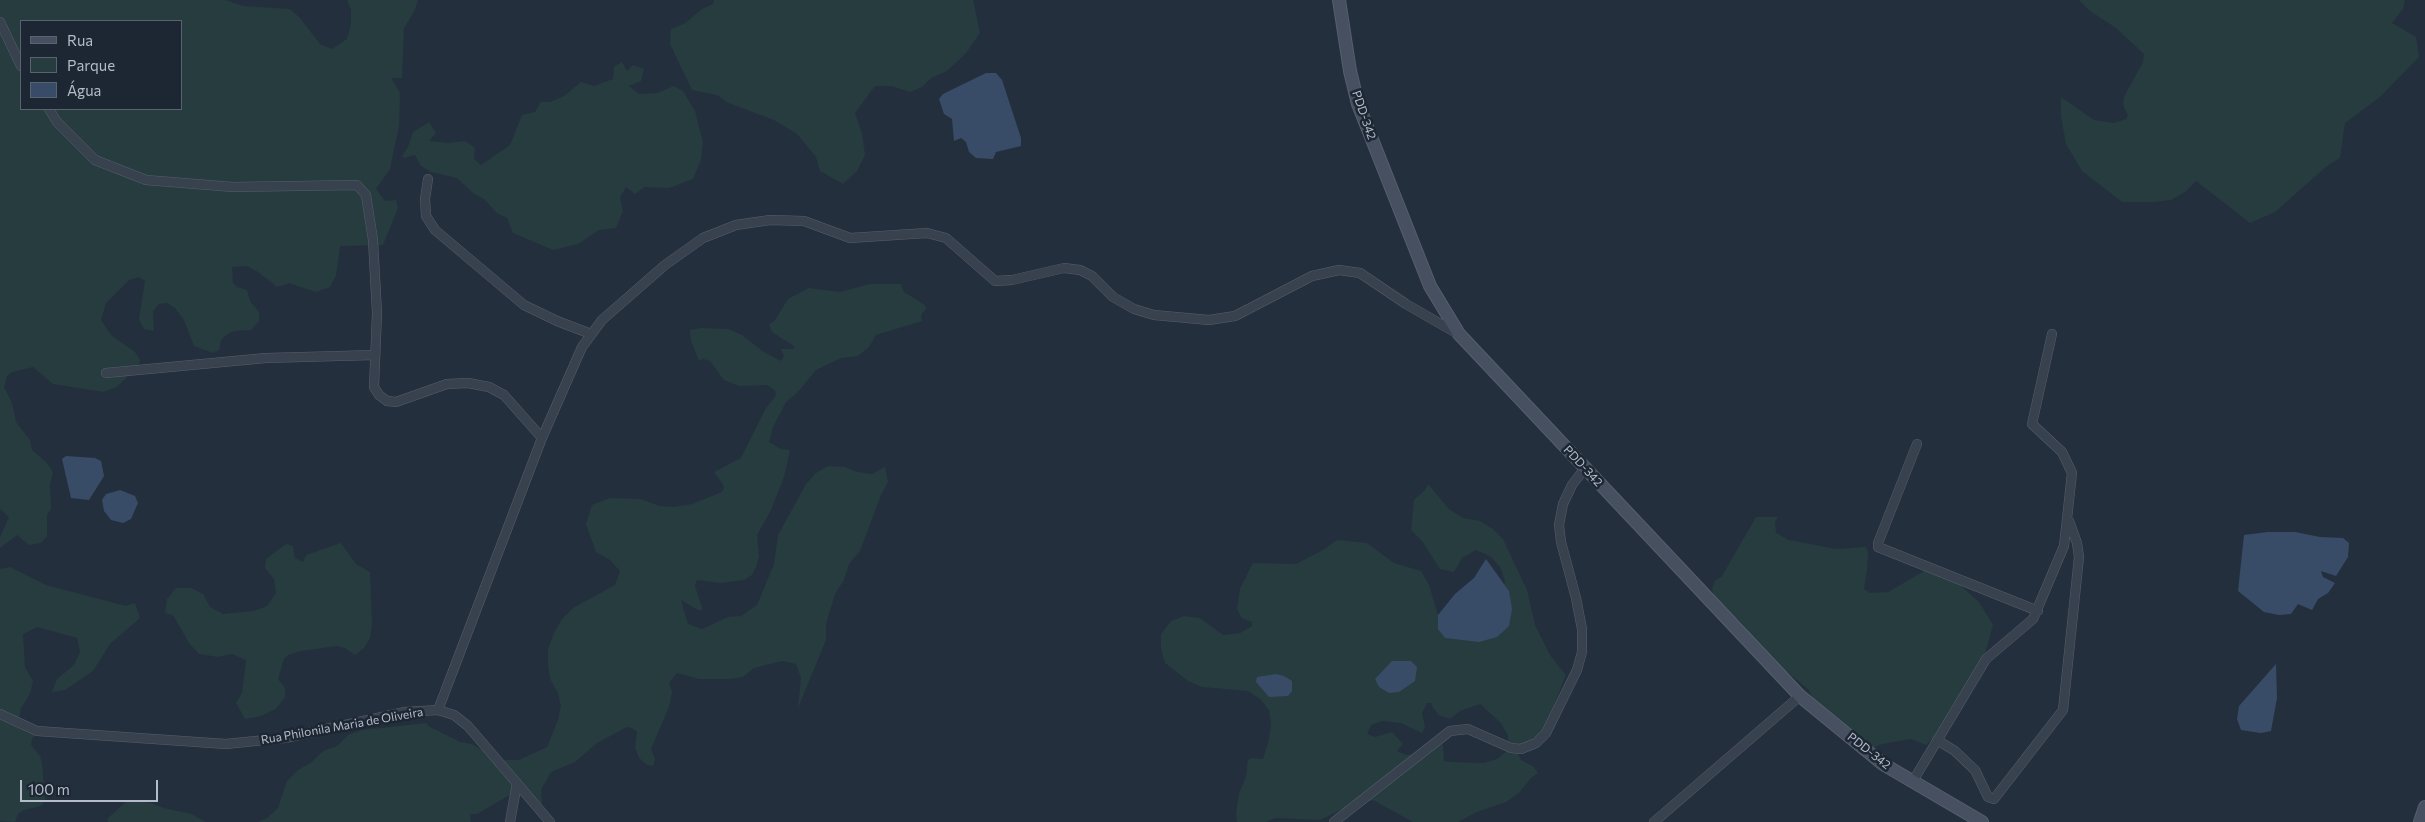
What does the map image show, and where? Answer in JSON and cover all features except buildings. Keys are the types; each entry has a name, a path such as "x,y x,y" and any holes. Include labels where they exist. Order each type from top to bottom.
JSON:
{"street":[{"name":"PDD-342","path":"1339,0 1350,71 1358,104 1430,286 1459,334 1800,696 1883,764 1982,822"},
{"path":"0,22 20,64"},
{"path":"50,110 57,122 95,160 146,180 233,187 350,183 362,188 366,195 373,240 377,312 374,387 379,395 387,401 396,402 447,384 468,383 489,387 504,395 542,438"},
{"path":"428,179 425,199 426,216 435,230 524,305 557,321 591,334"},
{"path":"438,710 542,438 582,347 602,320 636,288 703,238 736,225 770,220 804,221 850,238 927,233 946,238 995,281 1012,280 1064,268 1080,270 1092,276 1113,297 1134,309 1154,315 1209,320 1234,316 1312,276 1339,270 1360,273 1406,304 1459,334"},
{"path":"1912,781 1986,659 2018,634 2038,611 2064,546 2072,473 2062,452 2032,424 2052,334"},
{"path":"106,373 266,358 375,355"},
{"path":"1917,444 1878,546 2038,611"},
{"path":"1334,822 1450,731 1468,729 1511,748 1521,749 1536,743 1546,733 1578,670 1582,652 1582,629 1561,542 1559,525 1563,504 1572,485 1585,468"},
{"path":"1937,740 1955,751 1975,770 1988,797 1994,799 2063,710 2079,557 2077,543 2068,518"},
{"path":"1654,822 1800,696"},
{"name":"Rua Philonila Maria de Oliveira","path":"0,714 37,730 226,744 285,738 405,712 438,710 454,715 468,726 550,822"},
{"path":"510,822 517,783"},
{"path":"2420,822 2425,807"}],"green space":[{"path":"0,0 225,0 243,6 290,9 300,18 320,44 332,49 347,39 351,24 351,10 347,0 418,0 414,12 404,28 402,78 391,78 400,93 399,126 390,169 376,189 385,201 396,200 398,208 383,245 340,246 336,275 330,287 316,292 289,283 277,287 247,266 232,267 233,283 237,287 247,290 250,301 259,312 259,321 251,330 234,331 226,335 221,340 219,350 213,353 194,346 184,320 175,308 167,303 159,304 153,311 154,331 144,329 139,319 145,281 139,277 129,280 106,303 101,320 111,335 135,352 140,360 139,365 117,387 103,392 53,384 33,367 12,372 7,376 4,387 12,403 16,422 30,440 32,450 46,462 53,472 50,485 51,509 47,515 47,536 41,543 29,545 17,535 0,548 0,537 9,517 0,509"},
{"path":"714,0 973,0 980,33 966,53 947,71 931,78 922,87 910,92 891,86 875,86 855,113 862,133 865,155 857,171 843,184 820,171 816,157 797,134 774,120 728,103 717,95 692,90 670,44 671,29 684,24 702,9 713,4"},
{"path":"2079,0 2405,0 2403,9 2392,23 2416,37 2419,57 2380,97 2345,123 2340,158 2327,166 2275,212 2250,223 2196,181 2185,192 2171,200 2122,202 2082,171 2066,144 2061,116 2061,97 2094,120 2114,123 2126,119 2128,115 2123,105 2124,97 2143,62 2144,54 2116,28 2090,11"},
{"path":"622,62 627,71 633,65 644,69 641,81 629,86 639,94 657,93 674,86 683,91 695,111 703,142 701,160 693,179 669,188 645,187 635,194 626,187 620,197 623,211 616,228 599,230 578,244 553,250 513,233 507,218 497,213 484,199 473,193 457,178 431,172 421,166 415,155 404,158 402,156 408,147 413,132 429,122 436,133 429,141 449,143 465,141 475,148 474,159 481,165 510,145 522,115 535,112 541,102 550,102 564,96 581,82 594,86 613,79 614,67"},
{"path":"870,284 901,284 904,292 925,305 926,309 921,315 922,321 876,335 869,347 858,356 841,358 816,370 797,393 786,402 773,427 769,442 781,449 790,450 784,477 771,510 757,535 759,556 752,575 744,580 721,583 697,580 695,586 703,610 698,610 681,600 688,624 702,629 728,617 741,616 757,605 774,564 778,535 806,484 816,473 828,466 845,467 857,472 872,474 885,467 888,482 881,495 860,551 849,564 844,580 835,594 826,624 826,640 798,708 801,678 796,664 782,661 754,668 743,677 729,679 699,679 677,673 669,683 672,692 669,707 651,749 655,759 653,766 647,765 639,758 635,748 637,732 627,727 597,743 575,762 551,772 541,790 542,804 513,793 477,814 470,814 471,822 258,822 267,818 278,808 287,781 298,770 312,762 323,751 337,746 348,735 362,730 427,723 428,726 460,742 472,744 485,752 489,751 503,760 519,760 547,747 558,720 561,706 558,693 550,679 548,665 548,649 554,633 562,619 573,608 615,585 620,571 610,560 596,552 586,524 592,505 610,498 640,499 660,506 673,507 692,504 722,492 724,488 722,483 714,472 741,458 766,408 775,397 776,392 767,385 739,386 724,380 710,361 703,359 699,361 691,341 690,330 701,328 728,329 742,335 764,352 781,361 784,356 781,349 793,349 795,347 772,332 769,325 775,320 788,299 809,288 840,292"},
{"path":"1428,484 1449,509 1463,518 1480,521 1493,529 1503,539 1527,590 1535,625 1550,655 1566,675 1542,736 1518,754 1521,760 1534,767 1538,773 1531,778 1519,793 1506,802 1477,812 1458,822 1413,822 1373,800 1343,809 1320,820 1276,818 1265,822 1237,822 1236,814 1239,793 1246,777 1248,760 1252,758 1263,759 1269,739 1271,724 1269,710 1260,699 1248,691 1202,687 1188,681 1165,663 1161,648 1161,634 1171,621 1184,616 1200,618 1223,635 1240,633 1252,626 1252,622 1242,618 1237,609 1240,589 1253,563 1296,564 1323,550 1337,540 1367,543 1394,563 1421,571 1429,585 1437,612 1445,626 1499,611 1505,581 1500,567 1490,556 1476,550 1462,558 1454,572 1440,569 1422,541 1411,530 1414,500 1425,490","holes":["1427,703 1431,703 1439,715 1450,719 1460,711 1480,704 1501,723 1508,736 1508,750 1497,759 1483,763 1444,761 1443,744 1415,754 1406,755 1397,751 1403,744 1392,732 1375,737 1367,734 1371,725 1382,721 1401,723 1422,733 1425,727 1422,713"]},
{"path":"1756,517 1778,517 1775,522 1776,533 1789,540 1836,549 1866,547 1868,552 1864,589 1870,593 1888,592 1924,571 1934,571 1958,583 1979,602 1993,625 1982,664 1963,707 1926,745 1911,739 1882,744 1870,749 1819,716 1809,690 1775,664 1739,620 1716,603 1712,589 1715,581 1722,576"},
{"path":"341,543 356,564 370,572 372,625 370,638 364,648 355,655 345,648 337,646 301,651 288,655 284,659 278,679 285,688 285,697 276,709 261,716 245,719 236,703 242,693 246,660 232,654 218,657 199,654 189,643 173,615 165,613 167,599 176,588 191,588 203,594 210,607 223,614 254,611 267,606 276,593 274,579 265,568 266,559 286,544 293,546 295,558 303,562 306,555"},
{"path":"10,567 46,585 126,606 135,603 140,618 110,644 93,671 65,690 52,692 57,679 74,665 80,652 77,638 37,627 23,634 25,667 33,681 30,694 21,708 19,721 29,733 35,735 31,745 40,756 42,763 45,800 41,806 24,810 18,814 15,822 0,821 0,569"},
{"path":"128,800 151,803 191,814 206,822 108,822 108,818"}],"water":[{"path":"986,73 996,73 1002,80 1021,138 1021,146 996,152 993,159 976,158 969,152 966,142 961,138 954,141 952,119 944,114 939,99 943,94"},
{"path":"66,456 95,458 101,461 104,476 89,500 71,498 62,459"},
{"path":"120,490 135,496 138,503 131,519 123,523 111,520 104,511 102,500 106,494"},
{"path":"2268,532 2295,532 2320,537 2343,538 2349,543 2348,557 2336,576 2321,571 2323,577 2335,583 2328,593 2318,599 2312,610 2298,604 2291,614 2279,615 2264,612 2238,591 2244,535"},
{"path":"1486,559 1509,591 1512,609 1509,626 1497,637 1479,642 1445,638 1438,629 1438,615 1455,594 1474,578"},
{"path":"1392,661 1411,661 1417,667 1415,681 1399,692 1389,693 1379,687 1375,679"},
{"path":"2276,664 2277,698 2271,731 2261,733 2241,730 2237,719 2239,706"},
{"path":"1276,674 1292,681 1292,691 1288,696 1269,697 1256,682 1257,677"}]}
